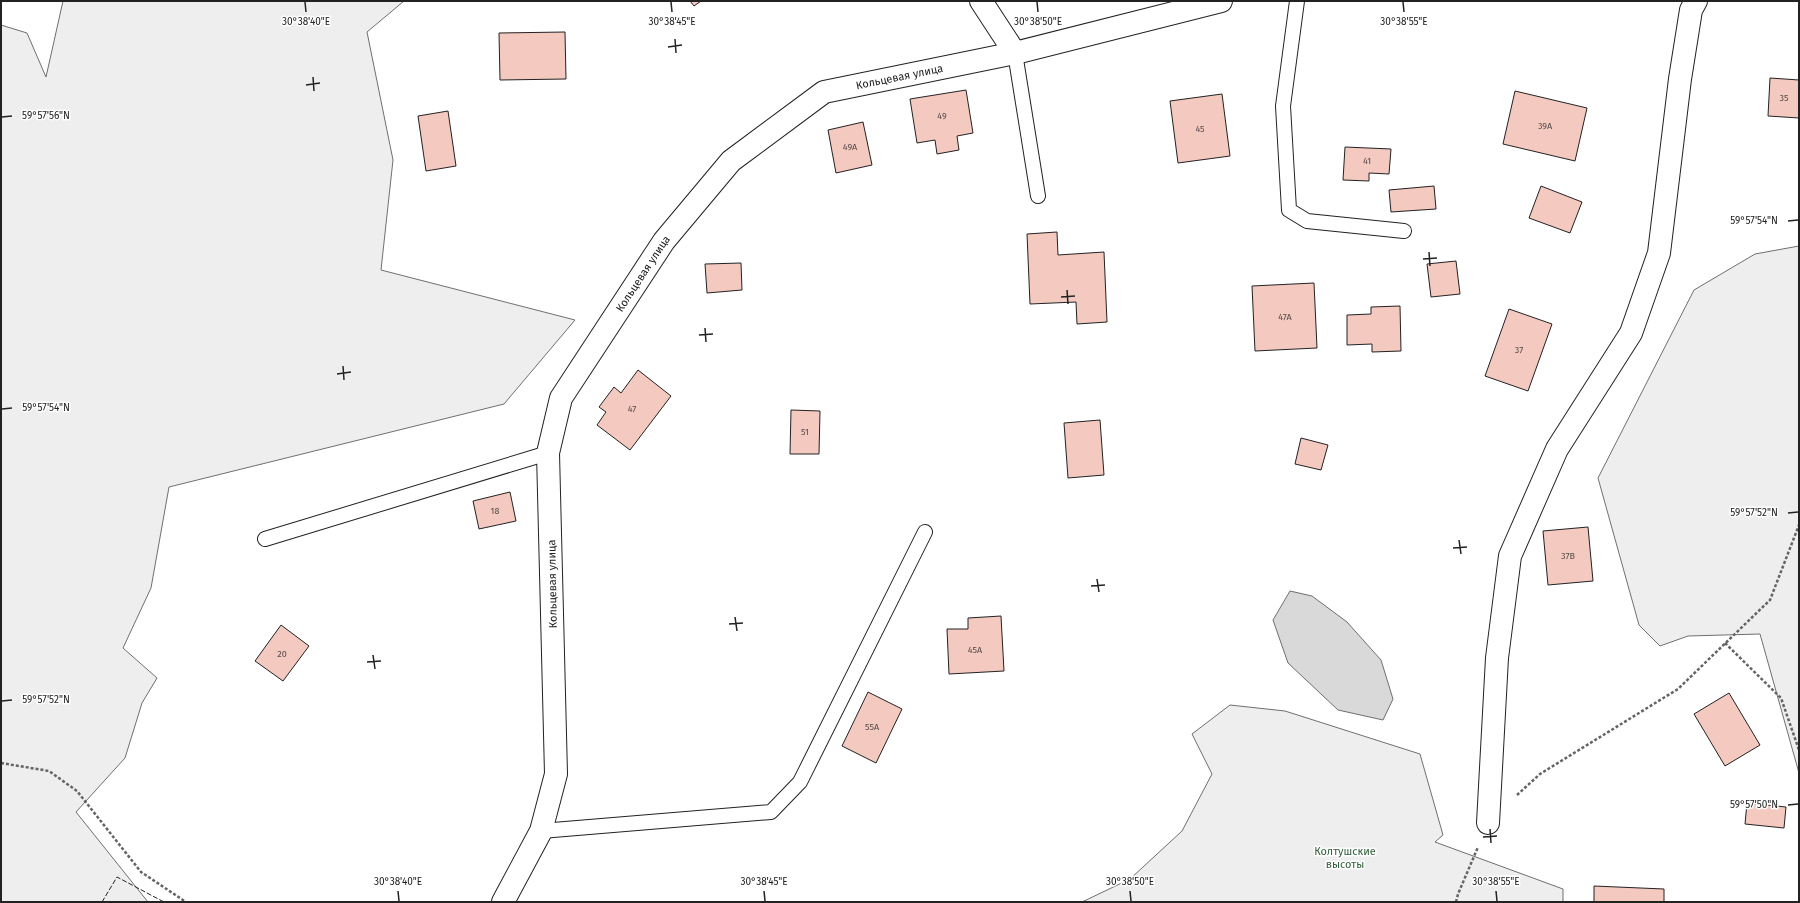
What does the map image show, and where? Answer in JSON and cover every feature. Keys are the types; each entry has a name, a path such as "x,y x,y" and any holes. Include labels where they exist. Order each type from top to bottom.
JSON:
{"street":[{"path":"981,1 1015,53"},
{"name":"Кольцевая улица","path":"503,902 541,831 556,774 548,453 561,398 664,241 731,161 824,92 1015,53 1220,1"},
{"path":"1488,823 1497,658 1510,556 1557,449 1631,333 1659,254 1680,79 1691,10 1696,1"}],"lane":[{"path":"1297,1 1283,106 1288,210 1307,221 1404,231"},
{"path":"1015,53 1038,196"},
{"path":"265,539 548,453"},
{"path":"541,831 771,812 800,782 925,532"}],"path":[{"path":"1456,902 1488,823 1540,774 1678,689 1770,600 1799,525"},
{"path":"1725,643 1781,698 1799,750"},
{"path":"1,763 49,771 77,791 141,872 186,902"}],"green space":[{"path":"63,1 404,1 367,32 393,160 381,270 575,320 504,404 169,487 151,588 123,648 157,678 142,703 125,758 76,812 148,902 1,902 1,25 27,33 46,77"},
{"path":"1799,246 1799,773 1760,634 1688,636 1660,646 1639,625 1598,478 1694,290 1755,254"},
{"name":"Колтушские высоты","path":"1230,705 1285,711 1420,754 1443,835 1435,842 1563,889 1563,902 1082,902 1130,879 1182,831 1212,774 1192,734"}],"shaded area":[{"path":"1290,591 1312,596 1347,622 1381,660 1393,699 1383,720 1338,710 1288,663 1273,620"}],"building":[{"path":"690,1 701,1 694,6"},
{"path":"565,32 566,79 500,80 499,33"},
{"path":"1770,78 1799,80 1799,118 1768,116"},
{"path":"966,90 973,133 957,136 959,150 937,154 935,140 917,143 910,99"},
{"path":"1515,91 1587,108 1575,161 1503,144"},
{"path":"1222,94 1230,156 1178,163 1170,101"},
{"path":"448,111 456,166 426,171 418,116"},
{"path":"863,122 872,165 836,173 828,130"},
{"path":"1345,147 1391,149 1389,174 1369,173 1369,181 1343,180"},
{"path":"1434,186 1436,209 1391,212 1389,190"},
{"path":"1541,186 1582,202 1570,233 1529,218"},
{"path":"1057,232 1058,255 1104,252 1107,322 1077,324 1076,302 1030,304 1027,234"},
{"path":"1456,261 1460,294 1431,297 1427,264"},
{"path":"741,263 742,290 707,293 705,264"},
{"path":"1314,283 1317,348 1255,351 1252,286"},
{"path":"1400,306 1401,351 1372,352 1372,344 1347,345 1347,315 1371,314 1371,307"},
{"path":"1509,309 1552,324 1528,391 1485,376"},
{"path":"638,370 671,396 630,450 597,425 606,412 599,407 614,387 621,393"},
{"path":"791,410 820,411 819,454 790,454"},
{"path":"1100,420 1104,475 1068,478 1064,423"},
{"path":"1301,438 1328,445 1321,470 1295,464"},
{"path":"510,492 516,521 479,529 473,501"},
{"path":"1588,527 1593,581 1548,585 1543,531"},
{"path":"1001,616 1004,671 949,674 947,629 968,629 968,618"},
{"path":"281,625 309,646 283,681 255,661"},
{"path":"868,692 902,709 876,763 842,746"},
{"path":"1729,693 1760,745 1725,766 1694,714"},
{"path":"1747,803 1786,807 1784,828 1745,824"},
{"path":"1594,886 1664,889 1664,902 1594,902"}],"fence":[{"path":"102,902 117,877 164,902"}]}
